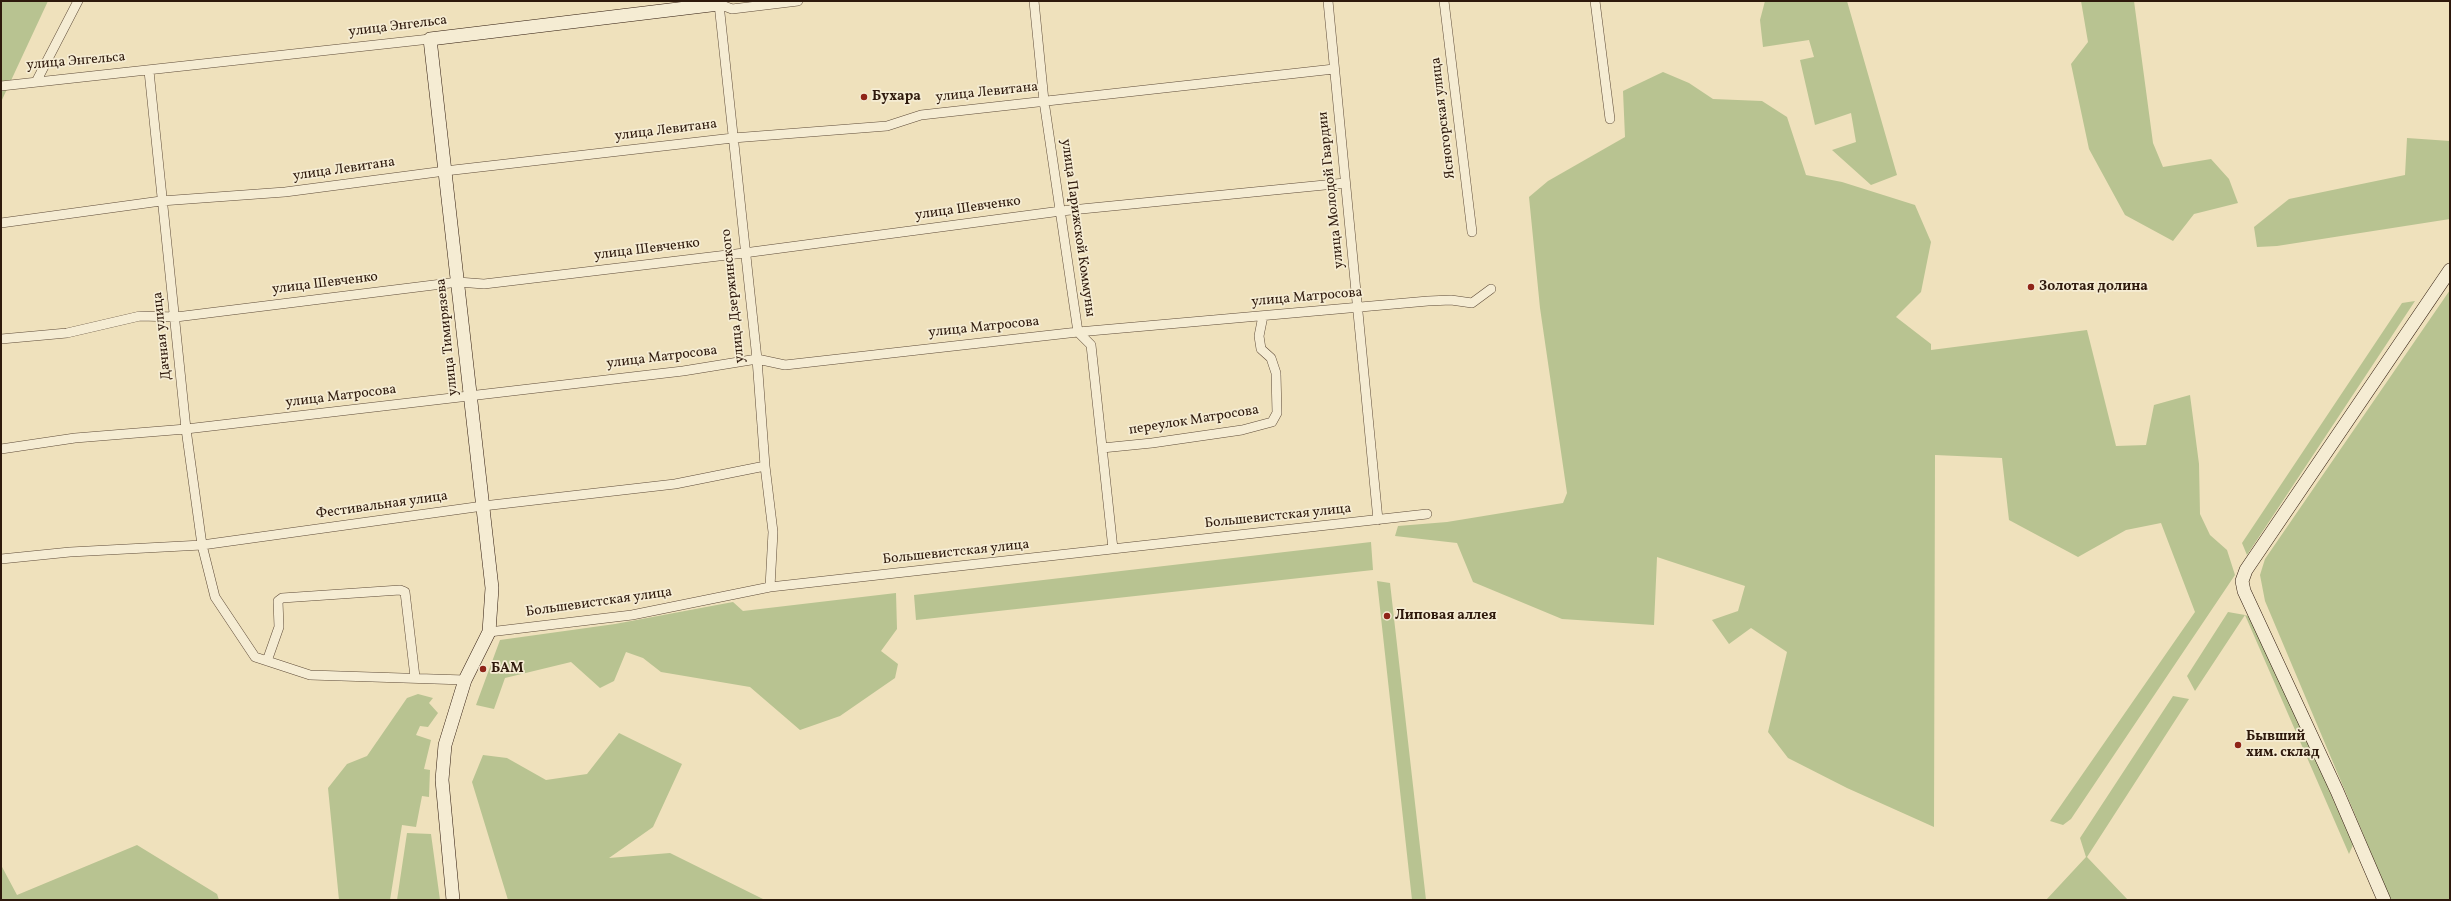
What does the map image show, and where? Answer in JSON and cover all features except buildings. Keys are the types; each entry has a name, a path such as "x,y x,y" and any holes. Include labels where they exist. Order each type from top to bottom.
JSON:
{"street":[{"path":"36,82 78,1"},
{"name":"улица Энгельса","path":"1,86 149,71 430,39 719,3 732,9 798,1"},
{"name":"улица Парижской Коммуны","path":"1034,1 1044,101 1078,332 1091,345 1113,549"},
{"name":"улица Молодой Гвардии","path":"1328,1 1378,520"},
{"name":"Ясногорская улица","path":"1444,1 1472,232"},
{"path":"1595,1 1610,119"},
{"name":"улица Дзержинского","path":"719,3 744,253 757,359 765,466 773,532 770,587"},
{"name":"улица Тимирязева","path":"430,39 492,588 489,632"},
{"name":"улица Левитана","path":"1,223 161,201 286,192 445,171 733,138 887,126 921,115 1334,69"},
{"name":"Дачная улица","path":"149,71 161,201 176,317 186,429 202,545 215,597 255,657 267,661"},
{"name":"улица Шевченко","path":"1,339 67,333 140,316 176,317 458,282 484,284 744,253 1061,211 1345,183"},
{"path":"2384,900 2338,791 2244,591 2242,581 2246,570 2450,270"},
{"name":"улица Матросова","path":"1,449 75,438 186,429 675,372 757,359 785,364 1078,332 1357,307 1451,300 1472,303 1491,289"},
{"name":"переулок Матросова","path":"1102,448 1152,443 1242,430 1272,422 1277,413 1276,373 1271,358 1261,349 1259,336 1264,316"},
{"name":"Фестивальная улица","path":"1,559 70,552 202,545 483,506 675,484 765,466"},
{"name":"Большевистская улица","path":"489,632 632,615 770,587 1427,514"},
{"path":"415,677 405,592 400,590 282,598 278,601 279,627 267,661 310,675 415,677 465,680"},
{"path":"453,900 442,780 445,745 465,680 489,632"}],"green space":[{"path":"1,1 48,1 1,102"},
{"path":"1765,1 1847,1 1897,175 1871,185 1832,150 1856,142 1851,113 1815,125 1800,60 1814,57 1809,40 1763,47 1760,20"},
{"path":"2081,1 2134,1 2153,143 2163,167 2211,159 2229,179 2238,203 2194,214 2173,241 2125,215 2089,149 2071,64 2088,42"},
{"path":"1663,72 1689,83 1713,99 1762,101 1787,117 1806,175 1842,182 1915,205 1931,242 1921,292 1896,317 1931,344 1931,350 2087,330 2116,446 2146,445 2154,405 2190,395 2199,464 2200,514 2210,535 2227,550 2235,575 2071,819 2063,825 2050,821 2195,612 2161,523 2126,530 2078,557 2009,520 2002,458 1935,455 1934,827 1847,788 1788,758 1768,732 1787,652 1751,628 1729,644 1712,620 1738,611 1745,586 1657,557 1654,625 1562,619 1473,582 1457,543 1395,536 1398,526 1447,522 1563,503 1567,493 1540,308 1529,197 1548,181 1625,137 1623,91"},
{"path":"2407,138 2450,141 2450,219 2277,246 2257,247 2254,227 2289,199 2405,175"},
{"path":"2450,290 2450,900 2391,900 2265,601 2260,575 2265,559"},
{"path":"2415,301 2247,555 2242,543 2402,303"},
{"path":"1371,542 1373,570 916,620 914,595"},
{"path":"1377,581 1390,583 1426,900 1412,900"},
{"path":"896,593 897,629 881,651 898,664 895,678 840,716 800,730 750,687 661,672 643,658 626,652 614,681 600,688 571,662 505,678 494,709 476,705 500,640 615,624 733,602 743,611"},
{"path":"2228,612 2245,615 2195,691 2187,676"},
{"path":"2245,615 2254,618 2353,845 2349,854"},
{"path":"418,694 433,698 429,703 438,713 428,727 420,726 416,735 431,740 424,769 430,770 429,797 422,796 416,827 402,825 390,900 339,900 328,788 347,764 367,756 407,698"},
{"path":"2173,696 2189,699 2087,857 2128,900 2046,900 2086,857 2080,838"},
{"path":"619,733 682,764 653,827 609,858 670,853 765,900 508,900 472,782 483,755 507,758 546,780 587,774"},
{"path":"407,833 431,834 440,900 397,900"},
{"path":"137,845 217,894 219,900 1,900 1,865 17,895"}],"place":[{"name":"Бухара","path":"864,97"},
{"name":"Золотая долина","path":"2031,287"},
{"name":"Липовая аллея","path":"1387,616"},
{"name":"БАМ","path":"483,669"},
{"name":"Бывший хим. склад","path":"2238,745"}]}
